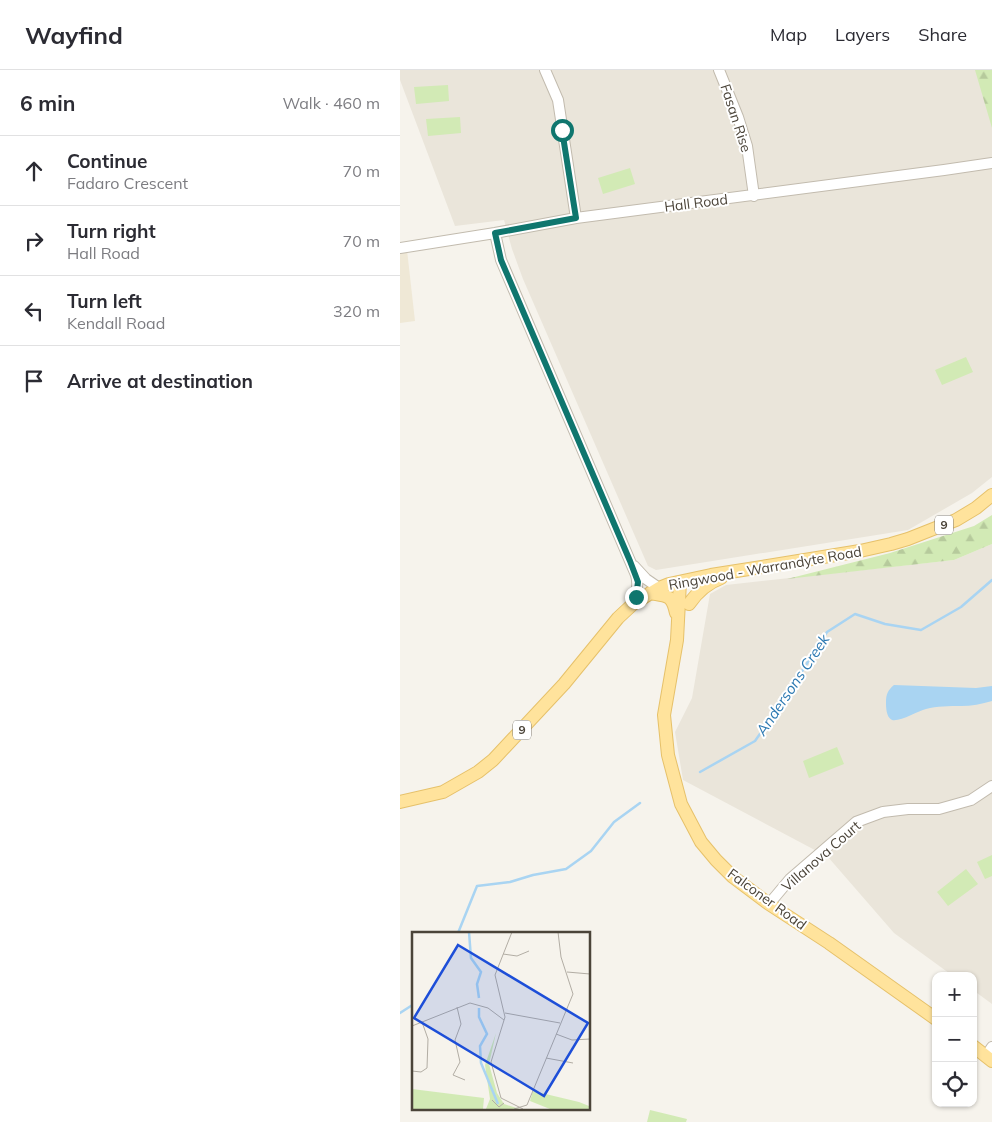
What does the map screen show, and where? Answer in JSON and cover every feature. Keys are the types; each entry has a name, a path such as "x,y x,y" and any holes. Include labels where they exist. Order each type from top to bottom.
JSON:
{"main road":[{"name":"Ringwood - Warrandyte Road","path":"400,802 443,792 478,772 494,760 564,684 618,618 633,604 654,590 711,575 774,566 891,544 956,520 976,508 992,495"},
{"path":"689,604 704,586 713,580 774,566"},
{"name":"Falconer Road","path":"676,640 689,604 685,581"},
{"name":"Falconer Road","path":"685,581 664,715 668,755 681,804 701,842 733,877 933,1017"},
{"path":"654,590 672,599 678,626"},
{"path":"977,1048 990,1055"}],"street":[{"path":"545,70 558,100 576,218"},
{"name":"Fasan Rise","path":"719,70 738,117 747,146 754,196"},
{"name":"Hall Road","path":"400,248 576,218 754,196 992,163"},
{"path":"495,233 501,260 638,582 633,604"},
{"path":"630,561 654,590"},
{"name":"Villanova Court","path":"769,904 790,879 856,822 883,812 908,809 939,810 971,800 992,786"}],"shaded area":[{"path":"400,70 992,70 992,477 972,493 908,530 656,570 648,566 523,279 504,220 455,226 400,80"},
{"path":"407,250 415,321 400,323 400,251"},
{"path":"992,544 992,1004 977,993 977,972 948,972 894,933 828,857 683,780 675,732 692,698 710,594 726,585 954,560"}],"green space":[{"path":"975,70 992,70 992,128"},
{"path":"448,85 449,101 416,104 414,87"},
{"path":"460,117 461,133 428,136 426,119"},
{"path":"630,168 635,184 603,194 598,178"},
{"path":"966,357 973,372 942,385 935,370"},
{"path":"992,515 992,544 954,560 787,579 890,553 974,526"},
{"path":"837,747 844,764 809,778 803,761"},
{"path":"992,855 992,876 985,879 977,862"},
{"path":"966,869 978,884 948,906 937,892"},
{"path":"650,1110 687,1119 686,1122 647,1122"}],"water":[{"path":"894,685 976,688 992,686 992,701 965,706 930,708 892,720 887,714 886,699 888,692"}],"waterway":[{"name":"Andersons Creek","path":"700,772 755,741 827,632 855,614 885,624 921,630 961,607 992,580"},
{"name":"Andersons Creek","path":"458,932 477,886 510,882 533,875 566,869 591,851 614,822 640,803"},
{"name":"Andersons Creek","path":"400,1013 412,1005"}],"route":[{"path":"562,130 576,218 495,233 501,260 630,561 638,582 636,597"}]}
